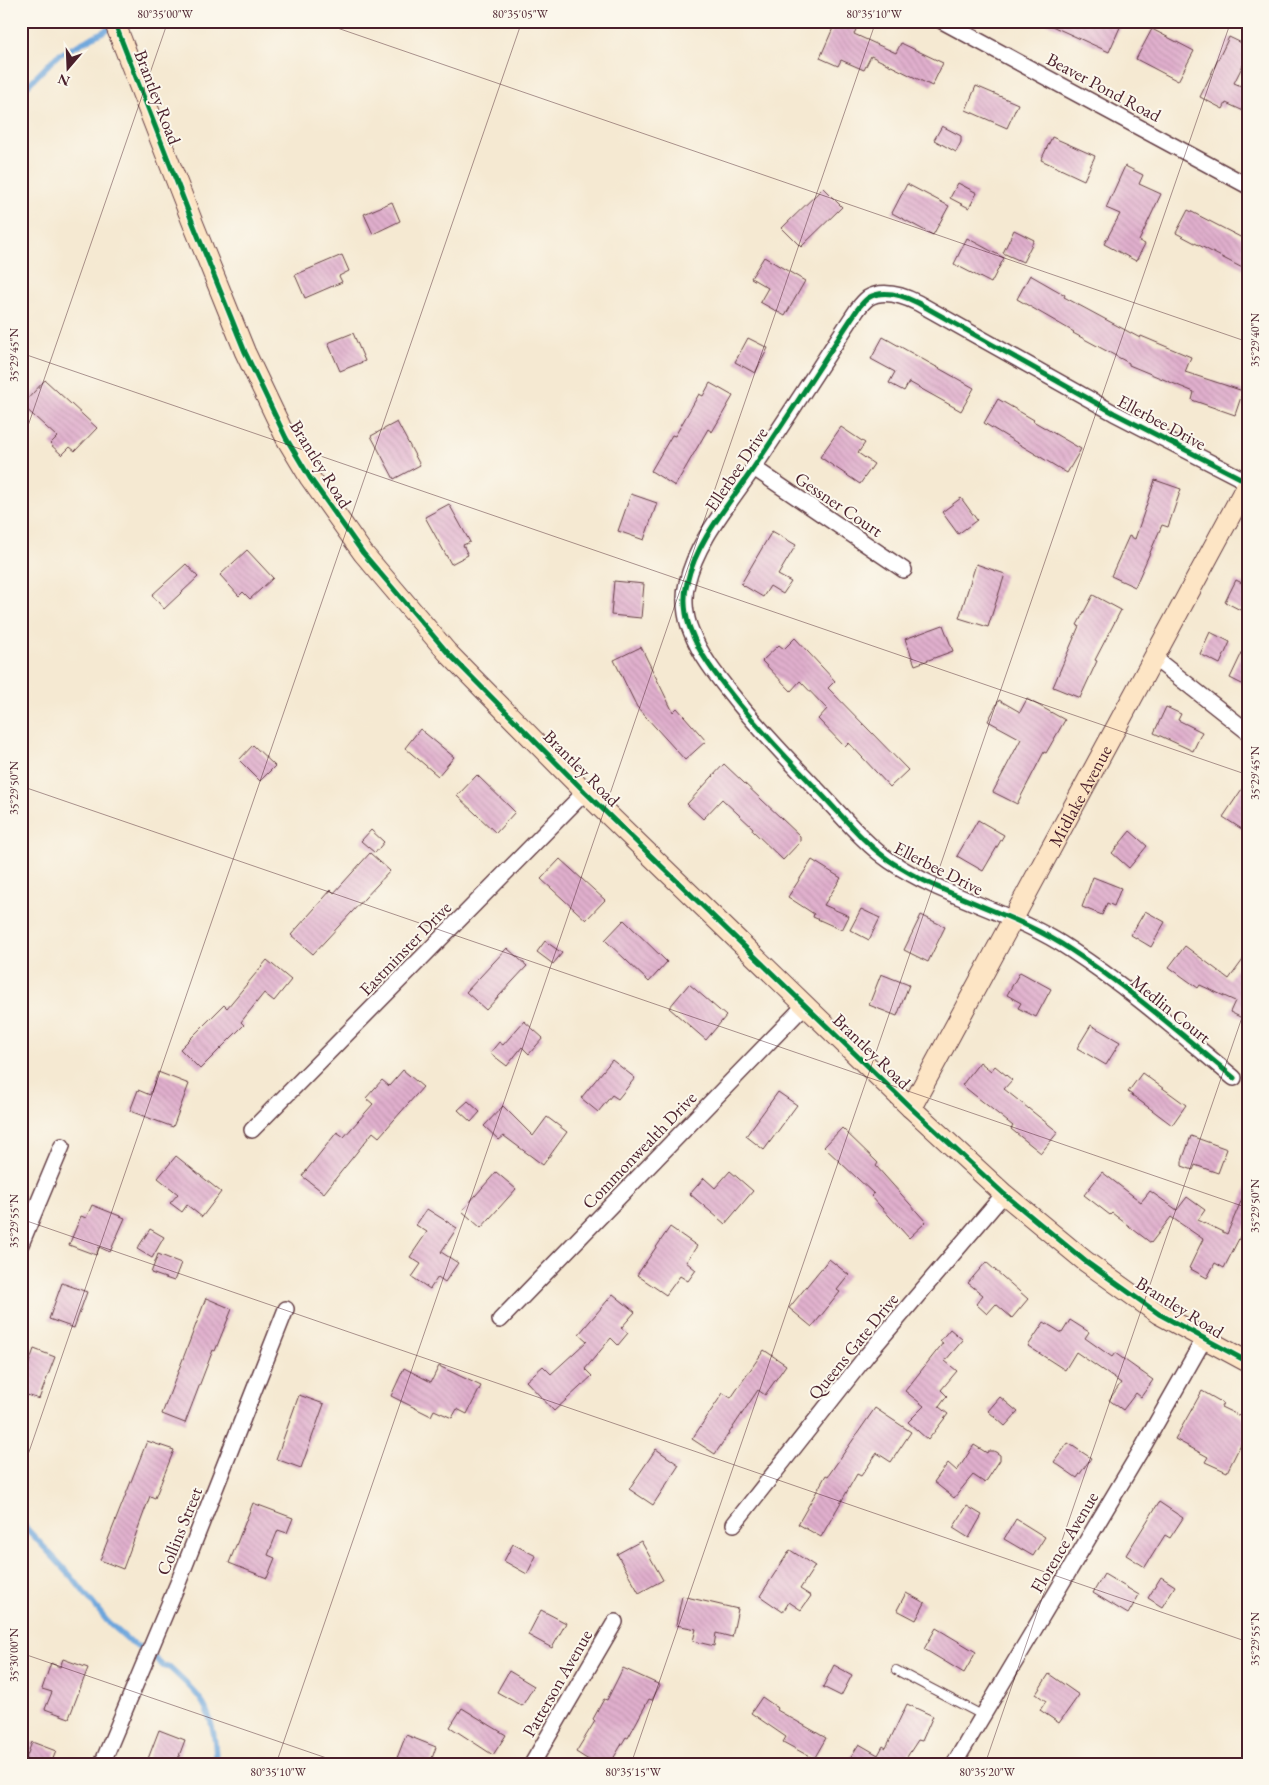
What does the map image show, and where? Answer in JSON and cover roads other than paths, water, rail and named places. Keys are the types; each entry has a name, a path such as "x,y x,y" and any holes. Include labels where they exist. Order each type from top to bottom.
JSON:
{"street":[{"name":"Brantley Road","path":"114,21 245,352 286,438 310,478 363,553 447,652 585,792 911,1108 1004,1194 1085,1261 1159,1314 1248,1362"},
{"name":"Beaver Pond Road","path":"942,21 1248,186"},
{"name":"Ellerbee Drive","path":"1012,919 958,896 908,872 888,860 866,840 761,731 710,668 689,625 685,598 686,584 692,564 702,544 857,310 868,298 880,294 902,296 918,303 1114,412 1248,483"},
{"name":"Gessner Court","path":"754,468 904,570"},
{"name":"Midlake Avenue","path":"911,1108 1153,656 1248,483"},
{"path":"1153,656 1248,732"},
{"name":"Eastminster Drive","path":"252,1130 585,792"},
{"name":"Medlin Court","path":"1012,919 1046,934 1079,955 1127,990 1234,1078"},
{"name":"Commonwealth Drive","path":"500,1320 805,1005"},
{"path":"21,1244 62,1146"},
{"name":"Queens Gate Drive","path":"734,1524 867,1355 1004,1194"},
{"name":"Collins Street","path":"102,1764 178,1582 286,1310"},
{"name":"Florence Avenue","path":"954,1764 982,1714 1144,1445 1204,1339"},
{"name":"Patterson Avenue","path":"532,1764 615,1622"}],"lane":[{"path":"896,1670 982,1714"}],"waterway":[{"path":"21,92 57,56 112,27"},
{"path":"21,1520 71,1576 107,1621 133,1644 146,1650 163,1666 170,1668 198,1696 207,1711 213,1729 216,1764"}]}
